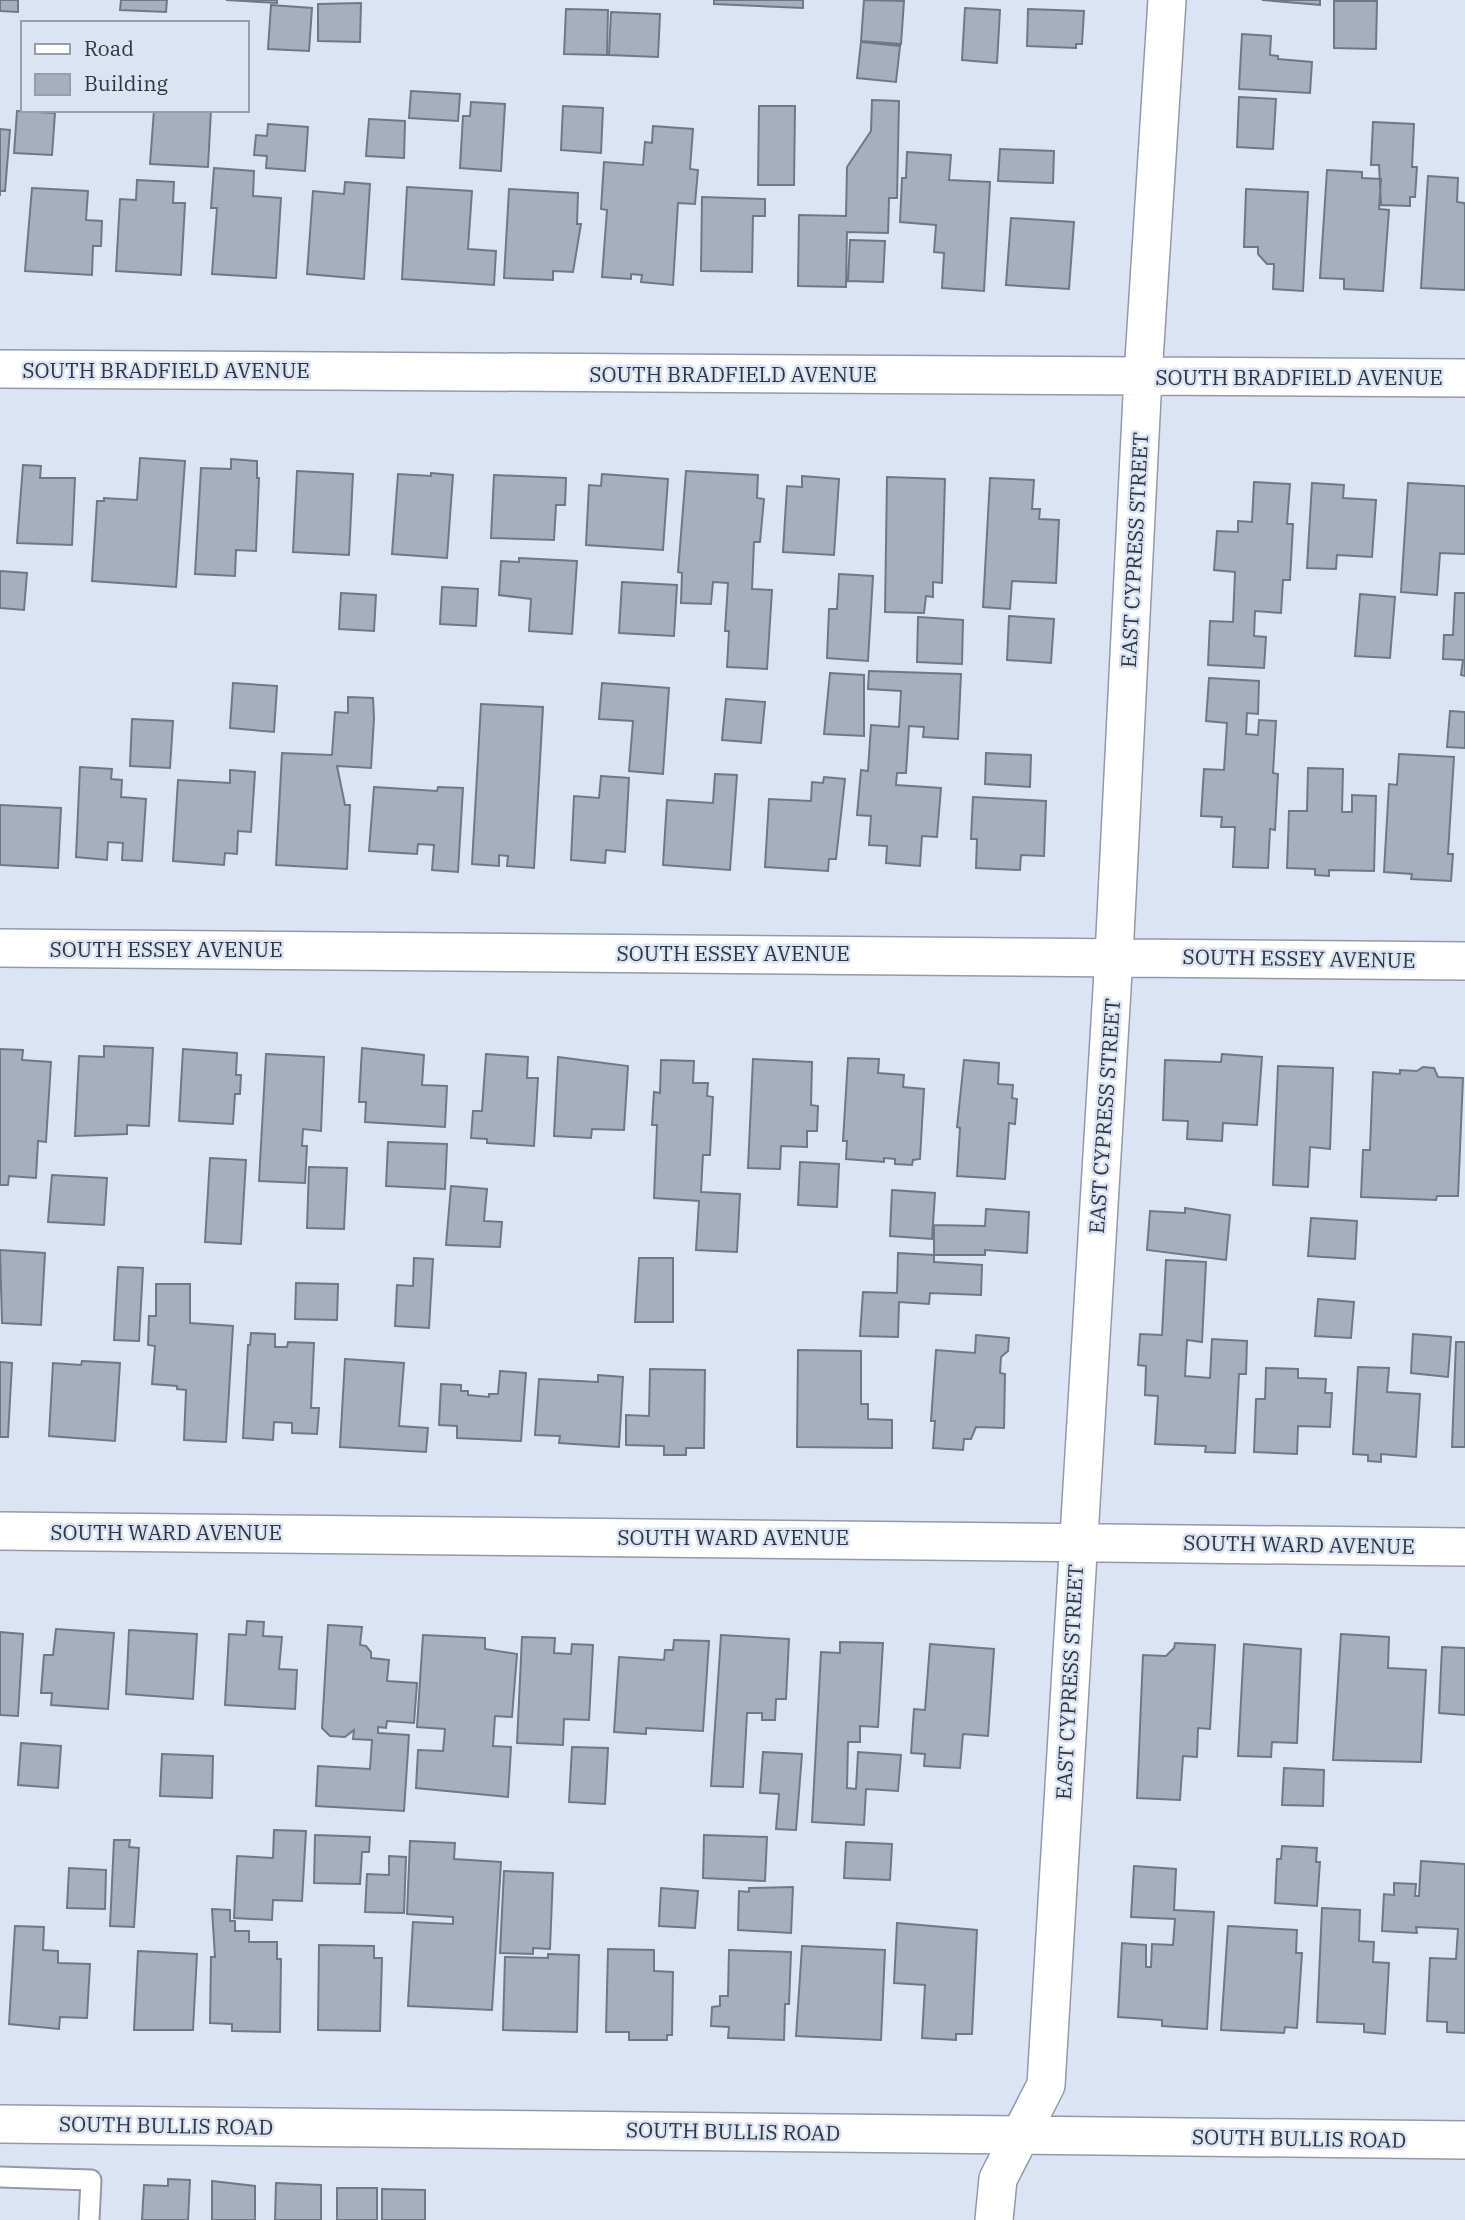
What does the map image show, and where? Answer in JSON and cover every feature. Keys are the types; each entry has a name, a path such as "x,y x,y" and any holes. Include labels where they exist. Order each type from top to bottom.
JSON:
{"street":[{"name":"EAST CYPRESS STREET","path":"994,2220 998,2179 1046,2085 1114,956 1143,376 1167,0"},
{"name":"SOUTH BRADFIELD AVENUE","path":"0,369 1465,378"},
{"name":"SOUTH ESSEY AVENUE","path":"0,948 1465,961"},
{"name":"SOUTH WARD AVENUE","path":"0,1531 1077,1540 1465,1547"},
{"name":"SOUTH BULLIS ROAD","path":"0,2124 1021,2133 1465,2140"}],"lane":[{"path":"0,2178 91,2180 89,2220"}],"building":[{"path":"0,0 18,0 18,12 0,11"},
{"path":"121,0 167,0 166,12 120,10"},
{"path":"226,0 277,0 277,3"},
{"path":"714,0 803,0 803,8 714,4"},
{"path":"864,0 904,1 901,44 861,41"},
{"path":"1262,0 1320,0 1320,5"},
{"path":"1334,1 1377,1 1376,49 1334,48"},
{"path":"361,3 360,42 318,41 318,4"},
{"path":"271,5 312,8 309,51 268,49"},
{"path":"965,8 1000,10 997,63 962,60"},
{"path":"566,9 608,10 607,55 564,54"},
{"path":"1028,9 1084,11 1082,44 1076,44 1076,48 1027,46"},
{"path":"611,12 660,14 658,57 609,55"},
{"path":"1242,34 1271,36 1270,55 1278,56 1278,59 1312,62 1310,93 1239,89"},
{"path":"861,42 900,46 896,82 857,78"},
{"path":"411,91 460,94 458,121 409,118"},
{"path":"1239,97 1276,99 1273,149 1237,147"},
{"path":"872,100 899,101 897,198 889,198 888,233 847,232 846,287 798,286 799,215 846,216 847,167 871,131"},
{"path":"471,102 505,104 501,171 460,168 463,116 470,116"},
{"path":"563,106 603,108 601,153 561,150"},
{"path":"759,106 795,106 794,185 758,185"},
{"path":"17,111 55,113 52,155 14,153"},
{"path":"154,112 211,112 208,167 150,164"},
{"path":"369,119 405,121 404,158 366,156"},
{"path":"1373,122 1414,124 1412,167 1417,167 1415,197 1410,197 1410,206 1381,205 1379,165 1371,165"},
{"path":"268,124 308,127 305,171 266,168 267,156 254,155 256,135 267,136"},
{"path":"653,126 693,129 690,169 698,170 695,204 678,203 673,285 641,282 642,275 631,274 631,279 602,277 607,210 601,209 604,162 643,165 645,142 652,143"},
{"path":"0,129 10,130 5,191 0,191"},
{"path":"1000,149 1054,151 1053,183 998,181"},
{"path":"907,152 951,155 949,180 990,182 984,291 942,288 944,253 934,252 936,225 900,222 902,178 906,178"},
{"path":"214,168 254,171 253,196 281,198 276,278 212,274 217,208 211,208"},
{"path":"1327,170 1362,172 1362,178 1381,179 1379,209 1389,210 1383,291 1344,289 1344,279 1320,278"},
{"path":"1428,176 1458,178 1457,202 1464,203 1465,206 1465,290 1421,288"},
{"path":"137,180 174,182 173,203 185,203 181,275 116,271 120,199 136,200"},
{"path":"345,182 370,184 364,279 307,274 313,191 344,194"},
{"path":"407,187 472,191 468,249 496,251 494,285 402,279"},
{"path":"32,188 88,191 86,220 102,221 101,246 93,246 92,275 25,271"},
{"path":"509,189 578,193 577,224 581,224 573,272 553,271 553,280 504,278"},
{"path":"1246,189 1308,192 1303,291 1273,289 1274,264 1267,264 1258,254 1258,247 1244,247"},
{"path":"702,197 765,199 765,216 753,216 752,272 701,271"},
{"path":"1011,218 1074,222 1069,289 1006,285"},
{"path":"850,240 885,241 883,282 848,281"},
{"path":"140,458 185,461 176,587 92,581 97,501 104,501 104,498 137,500"},
{"path":"231,459 257,461 259,478 256,551 236,550 235,576 195,574 201,468 231,469"},
{"path":"23,465 41,466 40,478 75,478 72,545 17,543"},
{"path":"297,471 353,474 349,555 293,552"},
{"path":"686,471 758,475 757,498 764,499 760,542 754,542 752,589 772,590 767,669 727,667 729,631 725,631 728,583 713,582 711,604 681,603 682,573 678,572"},
{"path":"431,473 453,475 447,558 392,554 398,474 431,476"},
{"path":"602,474 668,479 663,550 586,545 589,485 601,486"},
{"path":"494,475 566,478 565,505 556,505 554,540 491,538"},
{"path":"802,476 839,479 834,555 783,552 787,486 802,487"},
{"path":"887,477 945,479 942,583 933,582 933,597 926,596 924,613 885,612"},
{"path":"990,478 1034,480 1032,509 1040,509 1039,519 1059,520 1056,583 1012,581 1010,609 983,607"},
{"path":"1254,482 1290,484 1287,524 1293,524 1290,580 1283,580 1281,613 1255,611 1254,636 1266,637 1264,668 1208,665 1210,621 1233,622 1235,572 1214,570 1217,531 1238,532 1238,521 1252,522"},
{"path":"1312,483 1344,485 1343,498 1376,500 1372,557 1337,555 1336,569 1307,568"},
{"path":"1408,483 1465,486 1465,554 1440,553 1437,595 1401,592"},
{"path":"519,558 577,561 572,634 529,631 531,599 499,595 501,561 519,562"},
{"path":"0,571 27,573 24,610 0,608"},
{"path":"839,574 873,576 868,661 827,658 829,609 837,609"},
{"path":"622,582 677,585 674,636 619,633"},
{"path":"442,587 478,589 476,626 440,624"},
{"path":"341,593 376,595 374,631 339,629"},
{"path":"1455,593 1465,593 1465,676 1461,675 1463,660 1443,659 1444,635 1453,635"},
{"path":"1360,594 1395,597 1390,658 1355,656"},
{"path":"1009,616 1054,619 1051,663 1007,660"},
{"path":"918,617 963,620 962,664 917,662"},
{"path":"869,671 961,674 958,739 923,737 924,727 909,726 906,773 897,773 896,785 941,788 937,837 922,836 920,866 886,863 887,846 869,845 871,816 857,815 861,770 868,771 871,725 899,727 901,691 868,689"},
{"path":"830,673 864,675 864,736 824,734"},
{"path":"1209,678 1259,681 1258,714 1247,713 1246,734 1258,735 1259,720 1276,721 1273,773 1278,774 1275,830 1270,829 1268,868 1233,867 1235,827 1221,827 1222,817 1201,816 1204,769 1224,770 1227,723 1206,721"},
{"path":"233,683 277,686 274,732 230,728"},
{"path":"602,683 669,688 663,774 629,771 633,721 599,719"},
{"path":"348,697 373,698 374,718 371,768 337,766 345,805 350,805 347,869 276,865 282,753 332,755 335,712 348,713"},
{"path":"726,699 765,702 761,743 722,740"},
{"path":"481,704 543,707 534,868 507,866 508,856 499,855 499,866 472,864"},
{"path":"1450,711 1465,712 1465,748 1447,747"},
{"path":"132,719 173,721 170,768 130,766"},
{"path":"986,753 1031,755 1030,787 985,784"},
{"path":"1399,754 1454,757 1448,854 1453,854 1451,881 1411,879 1412,874 1384,872 1389,784 1397,785"},
{"path":"80,767 112,769 111,779 122,780 121,797 146,799 142,861 122,860 123,843 108,842 107,860 76,857"},
{"path":"1308,768 1343,769 1342,812 1352,812 1352,795 1376,796 1374,871 1329,870 1329,876 1315,875 1315,869 1287,868 1289,811 1307,811"},
{"path":"230,770 255,772 251,832 238,831 237,854 225,853 224,865 173,861 178,780 230,783"},
{"path":"715,774 737,775 730,870 663,865 667,800 713,803"},
{"path":"601,776 629,778 625,852 606,850 605,863 571,860 574,796 599,798"},
{"path":"824,777 845,779 836,859 829,859 828,871 765,867 769,799 811,801 812,782 823,783"},
{"path":"374,787 437,791 438,787 463,788 458,872 432,870 434,845 418,844 417,854 369,851"},
{"path":"973,797 1046,801 1044,856 1021,855 1020,870 976,868 977,839 971,839"},
{"path":"0,805 61,808 58,868 0,865"},
{"path":"104,1046 153,1048 149,1126 127,1125 127,1134 75,1136 79,1056 104,1057"},
{"path":"362,1048 424,1055 422,1085 447,1086 445,1127 365,1122 366,1102 359,1102"},
{"path":"0,1049 23,1050 22,1060 51,1062 46,1142 38,1141 36,1178 9,1176 8,1185 0,1185"},
{"path":"183,1049 237,1053 236,1075 241,1075 240,1094 235,1094 233,1124 179,1121"},
{"path":"266,1054 324,1057 321,1131 303,1129 302,1146 307,1146 305,1183 259,1181"},
{"path":"486,1054 528,1057 527,1078 538,1078 534,1146 487,1143 487,1139 471,1138 473,1111 482,1111"},
{"path":"1222,1054 1262,1057 1257,1125 1223,1123 1222,1141 1187,1139 1188,1121 1163,1120 1165,1060 1221,1062"},
{"path":"558,1057 628,1066 624,1130 592,1129 591,1138 554,1136"},
{"path":"848,1058 879,1059 878,1073 904,1075 903,1087 924,1089 920,1159 913,1160 912,1165 895,1164 895,1159 884,1158 884,1162 846,1159 847,1141 843,1141"},
{"path":"753,1059 812,1062 811,1105 818,1106 817,1131 807,1131 807,1147 781,1146 780,1169 748,1168"},
{"path":"661,1060 694,1061 693,1083 708,1083 707,1096 713,1097 710,1155 703,1155 701,1192 740,1194 737,1252 696,1250 699,1201 654,1198 657,1125 652,1125 654,1092 660,1093"},
{"path":"964,1060 999,1063 998,1084 1013,1085 1012,1098 1017,1099 1015,1124 1009,1123 1005,1179 957,1176 960,1128 957,1127"},
{"path":"1278,1066 1333,1068 1330,1149 1310,1147 1308,1187 1273,1185"},
{"path":"1423,1067 1434,1068 1438,1077 1463,1078 1458,1196 1437,1196 1436,1200 1361,1197 1363,1150 1370,1150 1373,1072 1400,1074 1400,1070 1417,1071"},
{"path":"388,1142 447,1144 445,1189 386,1186"},
{"path":"210,1158 246,1160 241,1244 205,1242"},
{"path":"800,1162 839,1164 837,1207 798,1205"},
{"path":"309,1167 347,1168 344,1229 307,1228"},
{"path":"52,1175 107,1178 104,1225 48,1222"},
{"path":"451,1186 487,1189 484,1221 502,1222 500,1247 446,1245"},
{"path":"892,1190 935,1193 932,1239 890,1236"},
{"path":"1185,1208 1230,1215 1226,1260 1147,1250 1150,1211 1185,1213"},
{"path":"986,1209 1029,1212 1027,1253 985,1250 985,1255 934,1255 934,1225 985,1226"},
{"path":"1311,1218 1357,1221 1355,1259 1308,1256"},
{"path":"0,1250 45,1253 41,1325 2,1323"},
{"path":"898,1253 934,1255 934,1262 982,1265 981,1295 930,1293 929,1304 899,1302 898,1337 860,1336 863,1292 897,1293"},
{"path":"414,1258 433,1259 429,1328 395,1326 397,1285 413,1286"},
{"path":"639,1258 673,1258 673,1322 635,1322"},
{"path":"1166,1260 1206,1262 1202,1342 1187,1340 1185,1376 1210,1378 1212,1339 1247,1341 1246,1374 1239,1374 1235,1453 1205,1452 1206,1446 1155,1444 1158,1396 1145,1395 1146,1366 1138,1365 1140,1334 1162,1335"},
{"path":"118,1267 143,1268 139,1341 114,1340"},
{"path":"296,1283 338,1284 337,1320 295,1319"},
{"path":"156,1284 190,1284 190,1323 233,1326 226,1442 184,1440 186,1390 177,1389 177,1386 152,1384 155,1346 148,1345 149,1316 156,1316"},
{"path":"1318,1299 1354,1302 1351,1338 1315,1336"},
{"path":"251,1333 275,1334 275,1347 287,1347 288,1342 314,1343 311,1408 319,1408 317,1434 292,1433 292,1423 274,1422 273,1440 243,1438"},
{"path":"1413,1334 1451,1337 1448,1377 1411,1373"},
{"path":"976,1335 1009,1338 1008,1351 1001,1357 1000,1373 1005,1374 1004,1428 976,1427 971,1439 964,1439 963,1450 933,1448 935,1421 931,1421 936,1350 975,1353"},
{"path":"1456,1342 1465,1342 1465,1447 1452,1447"},
{"path":"798,1350 861,1351 861,1404 868,1404 868,1419 892,1420 892,1448 797,1447"},
{"path":"345,1359 404,1363 399,1426 428,1428 426,1452 340,1447"},
{"path":"82,1361 120,1363 115,1441 49,1436 53,1363 81,1365"},
{"path":"0,1362 12,1363 8,1437 0,1437"},
{"path":"1358,1367 1389,1368 1387,1392 1420,1394 1416,1457 1381,1454 1381,1462 1368,1461 1368,1455 1353,1454"},
{"path":"1266,1368 1298,1369 1298,1378 1326,1379 1325,1393 1332,1393 1330,1427 1298,1426 1297,1454 1254,1452 1256,1399 1265,1399"},
{"path":"650,1369 705,1370 704,1448 686,1448 686,1455 664,1455 664,1446 626,1445 626,1415 649,1416"},
{"path":"500,1371 526,1373 521,1441 457,1438 457,1426 439,1425 441,1384 461,1385 461,1391 468,1391 468,1395 489,1397 489,1394 498,1394"},
{"path":"598,1375 623,1377 619,1447 559,1443 560,1436 535,1435 539,1379 598,1382"},
{"path":"247,1621 264,1622 263,1636 282,1637 279,1669 297,1670 295,1709 225,1705 229,1634 246,1635"},
{"path":"328,1625 362,1627 360,1645 366,1646 371,1652 371,1658 389,1660 387,1681 417,1683 414,1723 387,1721 386,1728 378,1727 378,1733 409,1735 404,1811 316,1806 318,1766 370,1769 372,1740 353,1739 354,1730 345,1737 330,1736 322,1728"},
{"path":"56,1629 114,1633 108,1709 51,1705 52,1693 41,1693 44,1655 53,1655"},
{"path":"129,1630 197,1634 193,1699 126,1694"},
{"path":"0,1632 23,1634 18,1716 0,1715"},
{"path":"1341,1634 1389,1637 1388,1668 1426,1670 1421,1762 1333,1760"},
{"path":"423,1635 485,1638 485,1649 517,1654 512,1717 495,1716 493,1746 511,1747 508,1797 416,1788 418,1750 443,1751 445,1729 417,1727"},
{"path":"721,1635 789,1639 786,1699 776,1699 775,1720 762,1720 762,1713 747,1713 743,1787 711,1786"},
{"path":"522,1637 555,1638 554,1653 571,1654 572,1644 593,1645 589,1720 564,1719 563,1745 517,1743"},
{"path":"674,1640 709,1641 703,1731 646,1728 646,1734 614,1732 619,1657 664,1660 665,1650 673,1650"},
{"path":"840,1642 883,1643 878,1727 860,1726 860,1742 848,1742 847,1788 856,1789 858,1752 901,1755 898,1791 866,1789 864,1825 812,1822 821,1652 840,1653"},
{"path":"1175,1643 1215,1645 1210,1729 1198,1728 1197,1757 1183,1756 1180,1800 1137,1798 1143,1655 1166,1656"},
{"path":"930,1644 994,1649 988,1736 963,1734 960,1768 924,1766 925,1754 911,1753 914,1709 925,1710"},
{"path":"1244,1644 1301,1649 1297,1743 1272,1742 1271,1757 1238,1756"},
{"path":"1442,1647 1465,1648 1465,1715 1439,1713"},
{"path":"21,1743 61,1746 58,1788 18,1785"},
{"path":"572,1747 608,1748 605,1804 569,1802"},
{"path":"763,1752 802,1754 796,1830 776,1829 779,1794 760,1793"},
{"path":"162,1754 213,1756 212,1798 160,1796"},
{"path":"1284,1768 1324,1770 1323,1806 1282,1805"},
{"path":"274,1830 306,1831 302,1901 273,1900 272,1920 234,1918 237,1856 273,1858"},
{"path":"315,1835 370,1837 369,1852 362,1852 360,1884 314,1883"},
{"path":"704,1835 767,1837 765,1881 703,1878"},
{"path":"114,1840 130,1840 129,1847 139,1848 134,1927 110,1926"},
{"path":"410,1841 455,1843 454,1859 501,1862 492,2010 408,2006 413,1922 453,1924 453,1917 407,1914"},
{"path":"846,1842 892,1844 890,1880 844,1878"},
{"path":"1282,1846 1317,1848 1316,1862 1320,1862 1317,1906 1275,1903 1277,1859 1281,1859"},
{"path":"389,1856 406,1857 404,1913 365,1912 367,1874 389,1875"},
{"path":"1421,1861 1465,1864 1465,2033 1447,2032 1447,2022 1427,2021 1430,1958 1456,1959 1458,1929 1416,1927 1417,1933 1382,1931 1384,1894 1394,1895 1394,1883 1416,1884 1415,1896 1419,1896"},
{"path":"1134,1866 1176,1869 1174,1910 1214,1912 1207,2029 1162,2026 1162,2020 1118,2017 1122,1943 1146,1945 1146,1967 1151,1967 1152,1944 1173,1945 1175,1919 1131,1917"},
{"path":"69,1868 106,1870 105,1909 67,1908"},
{"path":"504,1871 553,1873 550,1949 533,1948 533,1954 500,1953"},
{"path":"793,1887 791,1933 738,1930 739,1891 749,1892 749,1888"},
{"path":"661,1888 698,1891 695,1928 659,1926"},
{"path":"1322,1908 1360,1910 1359,1941 1374,1942 1373,1962 1389,1963 1385,2034 1364,2032 1364,2024 1317,2022"},
{"path":"212,1909 230,1910 230,1921 235,1921 235,1931 249,1931 249,1942 277,1942 277,1959 281,1959 280,2032 232,2031 232,2024 210,2023 211,1957 215,1957"},
{"path":"897,1923 977,1930 972,2034 956,2034 956,2040 922,2038 925,1985 894,1983"},
{"path":"15,1926 44,1927 43,1950 58,1951 58,1963 90,1964 87,2018 60,2017 59,2029 9,2024"},
{"path":"1228,1926 1297,1930 1296,1953 1302,1953 1297,2028 1285,2027 1284,2033 1221,2030"},
{"path":"319,1945 374,1946 374,1958 382,1958 380,2031 318,2030"},
{"path":"802,1946 885,1950 881,2040 796,2036"},
{"path":"608,1949 654,1950 654,1971 673,1972 672,2035 667,2035 667,2040 629,2040 629,2032 606,2032"},
{"path":"729,1950 791,1952 789,2004 785,2004 784,2040 728,2038 729,2027 711,2026 712,2007 720,2006 720,1996 728,1996"},
{"path":"138,1951 197,1954 193,2030 134,2030"},
{"path":"548,1954 579,1955 577,2032 503,2030 505,1957 548,1958"},
{"path":"168,2179 190,2180 188,2220 142,2220 144,2185 168,2186"},
{"path":"212,2181 255,2186 255,2220 212,2220"},
{"path":"276,2183 321,2185 321,2220 275,2220"},
{"path":"337,2188 377,2188 377,2220 337,2220"},
{"path":"382,2189 425,2190 425,2220 382,2220"}]}
